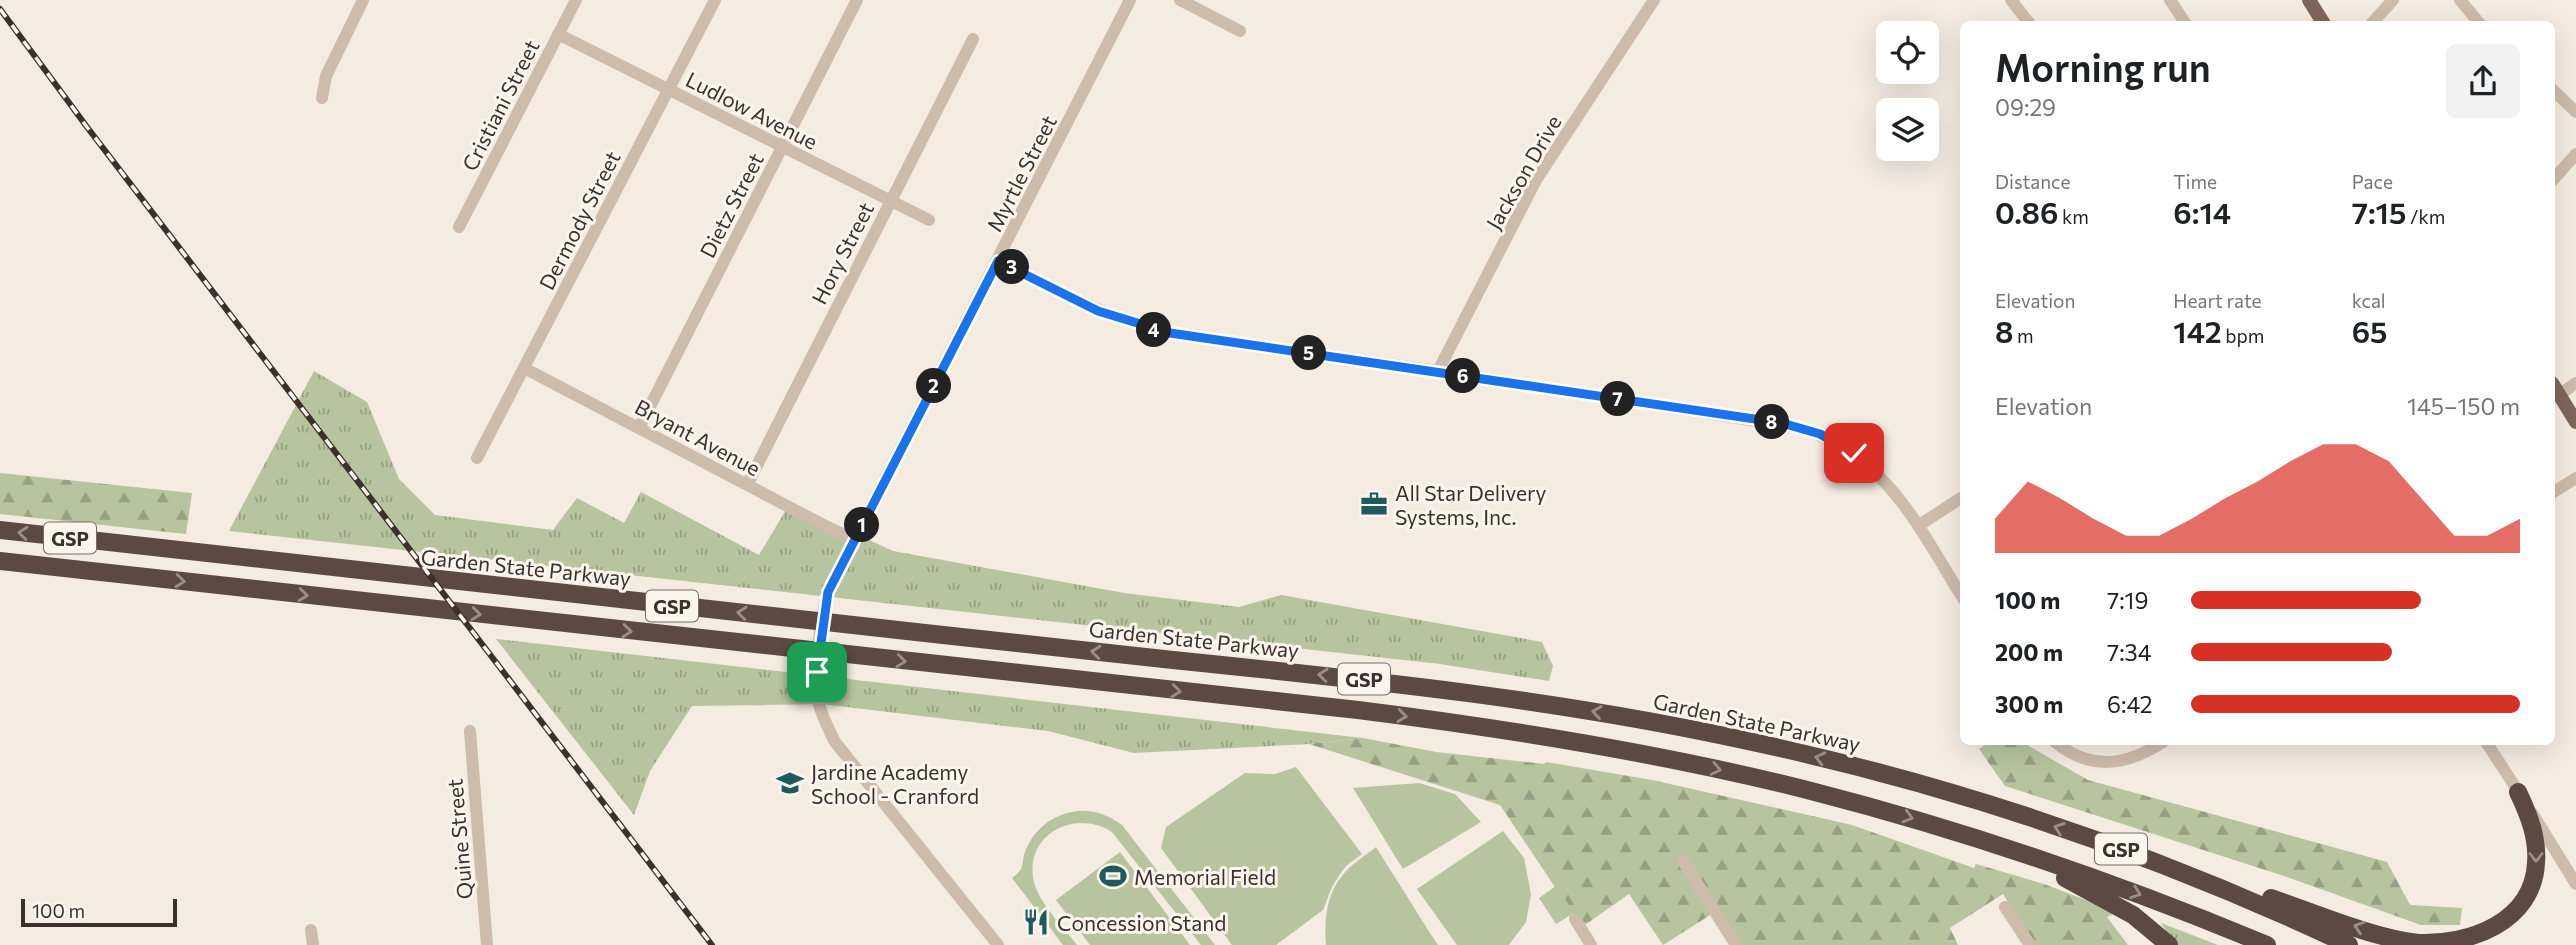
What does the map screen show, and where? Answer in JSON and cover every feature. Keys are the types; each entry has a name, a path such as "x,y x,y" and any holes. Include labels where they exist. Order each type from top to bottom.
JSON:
{"highway":[{"name":"Garden State Parkway","path":"0,530 809,621 1391,682 1606,713 1757,742 1905,779 2009,811 2107,844 2250,901 2349,945"},
{"name":"GSP","path":"0,561 1358,710 1509,731 1734,773 1956,831 2101,880 2267,945"},
{"path":"2385,936 2422,944 2463,941 2490,931 2517,910 2530,889 2536,864 2533,830 2518,792"},
{"path":"1956,831 2078,884 2133,915 2169,945"},
{"path":"2107,844 2412,945"}],"main road":[{"path":"2309,0 2322,21"},
{"path":"2555,389 2576,422"}],"street":[{"path":"322,98 326,75 363,0"},
{"name":"Cristiani Street","path":"459,227 576,0"},
{"name":"Dermody Street","path":"477,458 715,0"},
{"name":"Dietz Street","path":"639,428 857,0"},
{"name":"Myrtle Street","path":"998,945 835,742 821,709 817,681 826,599 1130,0"},
{"path":"1180,0 1240,31"},
{"name":"Jackson Drive","path":"1438,371 1536,180 1654,0"},
{"path":"2011,0 2028,21"},
{"path":"2170,0 2184,21"},
{"path":"2374,21 2393,0"},
{"path":"2460,0 2478,21"},
{"name":"Ludlow Avenue","path":"558,34 929,220"},
{"name":"Hory Street","path":"747,485 973,39"},
{"path":"2555,92 2576,112"},
{"path":"2555,178 2576,154"},
{"path":"998,261 1098,311 1155,330 1801,428 1838,443 1870,466 1897,494 1960,594"},
{"name":"Bryant Avenue","path":"524,368 854,541"},
{"path":"2555,389 2576,383"},
{"path":"2555,491 2576,478"},
{"path":"1917,526 1960,499"},
{"name":"Quine Street","path":"470,731 487,945"},
{"path":"2060,745 2083,758 2108,762 2133,758 2157,745"},
{"path":"2488,745 2576,884"},
{"path":"1683,861 1736,945"},
{"path":"2005,907 2030,945"},
{"path":"1575,919 1591,945"},
{"path":"312,930 313,945"}],"green space":[{"path":"314,371 367,402 399,479 435,515 553,530 577,498 624,523 641,492 759,555 790,503 893,551 1124,593 1239,607 1281,595 1542,642 1553,666 1549,681 1440,664 229,531"},
{"path":"0,473 192,493 186,534 0,514"},
{"path":"496,639 1363,738 1309,744 1134,753 1048,731 821,704 692,706 650,771 634,815"},
{"path":"1363,738 1436,752 1544,764 1546,762 1652,780 1852,825 1974,868 1976,864 2044,884 2117,912 2107,917 2128,945 2035,945 2003,894 1950,928 1958,945 1737,945 1715,912 1663,945 1629,894 1582,927 1500,805 1309,744"},
{"path":"1985,745 2027,745 2088,780 2387,862 2410,905 2462,908 2460,925 2421,925 2287,877 2005,786 1979,749"},
{"path":"1296,767 1362,854 1340,874 1323,910 1276,945 1232,945 1161,848 1166,827 1245,773 1275,774"},
{"path":"1419,783 1455,794 1481,822 1403,869 1353,788"},
{"path":"1078,811 1101,814 1122,825 1215,945 1201,945 1112,832 1098,825 1083,823 1055,830 1044,839 1036,851 1033,865 1034,882 1041,899 1077,945 1063,945 1012,878 1020,870 1028,846 1038,831 1060,816"},
{"path":"1503,831 1524,858 1531,894 1526,922 1509,945 1457,945 1417,889"},
{"path":"1376,847 1438,945 1326,945 1326,918 1332,892 1345,872"},
{"name":"Memorial Field","path":"1120,852 1190,945 1090,945 1056,900"},
{"path":"1556,886 1574,913 1556,924 1539,898"},
{"path":"2161,923 2218,945 2175,945"}],"railway":[{"path":"0,9 87,127 712,945"}],"place":[{"name":"All Star Delivery Systems, Inc.","path":"1374,504"},
{"name":"Jardine Academy School - Cranford","path":"790,783"},
{"name":"Memorial Field","path":"1113,876"},
{"name":"Concession Stand","path":"1036,922"}],"route":[{"path":"817,672 828,592 998,261 1098,311 1170,333 1782,423 1820,434 1854,453"}]}
